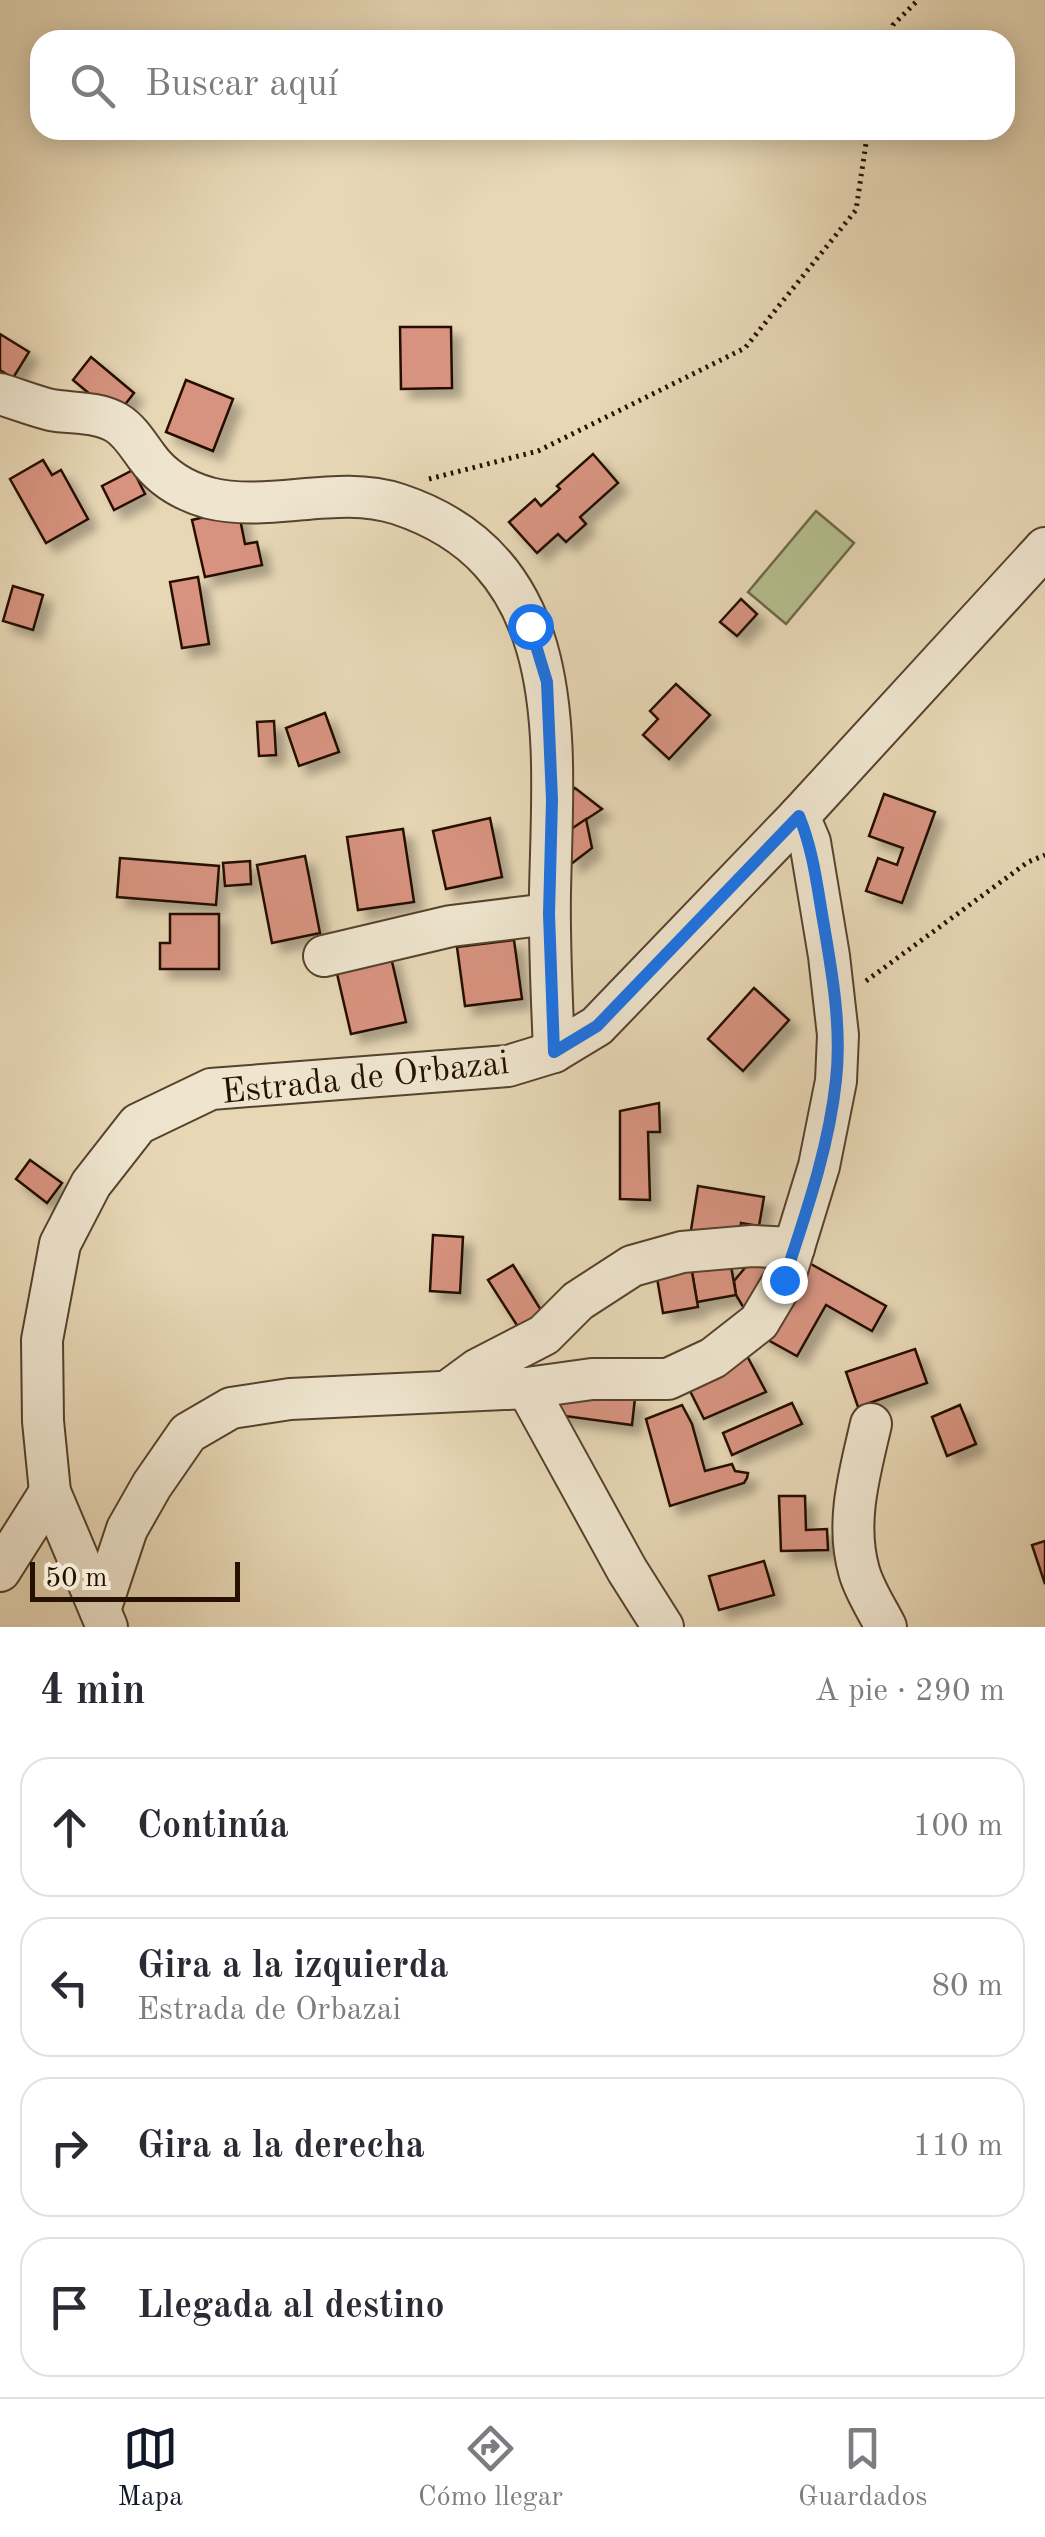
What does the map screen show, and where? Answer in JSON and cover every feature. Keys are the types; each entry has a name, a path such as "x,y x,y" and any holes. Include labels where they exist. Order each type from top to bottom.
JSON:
{"street":[{"path":"0,394 52,410 101,416 118,423 150,462 183,490 214,499 358,498 392,502 430,515 475,546 510,582 530,626 547,682 554,1052"},
{"name":"Estrada de Orbazai","path":"104,1618 50,1492 42,1340 60,1244 91,1184 138,1124 211,1089 508,1066 554,1052 597,1026 799,816 1045,548"},
{"path":"104,1618 127,1529 152,1485 188,1433 232,1408 290,1399 527,1388 592,1378 668,1378 713,1358 759,1322 784,1280 819,1166 836,1081 838,1035 834,1003 810,842 799,816"},
{"path":"324,956 451,926 549,914"},
{"path":"448,1391 478,1369 544,1335 578,1301 632,1266 682,1252 752,1246 794,1248"},
{"path":"527,1388 627,1570 663,1627"},
{"path":"871,1424 856,1485 852,1538 859,1574 886,1627"},
{"path":"0,1571 50,1492"}],"path":[{"path":"892,30 918,0"},
{"path":"412,484 538,451 745,348 856,210 866,140"},
{"path":"834,1003 948,924 1028,862 1045,854"}],"green space":[{"path":"816,511 854,543 786,624 748,592"}],"building":[{"path":"400,327 451,327 452,388 401,389"},
{"path":"0,334 29,352 13,378 0,370"},
{"path":"91,357 134,393 116,416 73,380"},
{"path":"186,380 233,399 213,451 166,432"},
{"path":"593,454 618,483 580,517 586,524 566,542 558,534 537,553 509,522 535,499 541,506"},
{"path":"43,460 52,475 61,470 88,519 46,543 10,479"},
{"path":"133,470 145,494 114,510 102,486"},
{"path":"238,509 245,544 257,542 262,565 205,577 192,520"},
{"path":"198,577 209,644 182,648 170,582"},
{"path":"13,586 43,595 33,630 3,621"},
{"path":"741,599 757,614 737,636 720,622"},
{"path":"676,684 710,715 669,759 643,735 658,719 650,711"},
{"path":"325,713 339,752 299,766 286,728"},
{"path":"274,721 276,755 259,756 257,722"},
{"path":"575,788 602,809 564,834 557,806"},
{"path":"884,794 935,812 902,903 866,891 878,858 897,865 903,848 869,836"},
{"path":"490,818 502,877 446,889 433,831"},
{"path":"586,819 592,848 571,864 564,834"},
{"path":"403,829 414,902 358,910 347,837"},
{"path":"305,856 320,933 272,943 257,865"},
{"path":"120,858 219,866 216,905 117,897"},
{"path":"250,861 251,884 225,886 223,863"},
{"path":"170,914 219,914 219,969 160,969 160,943 170,943"},
{"path":"514,940 522,999 465,1006 457,947"},
{"path":"390,953 406,1022 351,1034 335,965"},
{"path":"754,988 789,1020 743,1071 708,1039"},
{"path":"659,1103 660,1132 648,1132 650,1200 620,1199 620,1111"},
{"path":"30,1160 62,1183 47,1203 16,1179"},
{"path":"698,1186 764,1197 759,1226 741,1223 739,1238 691,1230"},
{"path":"433,1235 463,1237 460,1293 430,1291"},
{"path":"754,1257 777,1271 748,1315 736,1295 734,1281"},
{"path":"802,1259 886,1306 872,1331 826,1305 797,1356 759,1335"},
{"path":"730,1260 736,1295 697,1302 691,1266"},
{"path":"513,1265 544,1315 520,1330 488,1280"},
{"path":"691,1266 698,1307 663,1313 656,1272"},
{"path":"915,1349 927,1383 858,1407 846,1372"},
{"path":"745,1352 766,1392 704,1419 683,1377"},
{"path":"553,1388 635,1398 632,1425 550,1414"},
{"path":"792,1403 802,1424 732,1455 723,1433"},
{"path":"682,1405 692,1424 705,1471 732,1464 735,1471 748,1473 744,1483 670,1506 646,1419"},
{"path":"960,1405 976,1444 947,1456 932,1417"},
{"path":"779,1496 805,1496 806,1530 827,1529 828,1550 781,1551"},
{"path":"1045,1541 1045,1584 1032,1545"},
{"path":"764,1561 774,1595 719,1610 709,1576"}],"route":[{"path":"530,626 547,682 554,1052 597,1026 799,816 810,842 838,1035 836,1081 819,1166 784,1280"}]}
